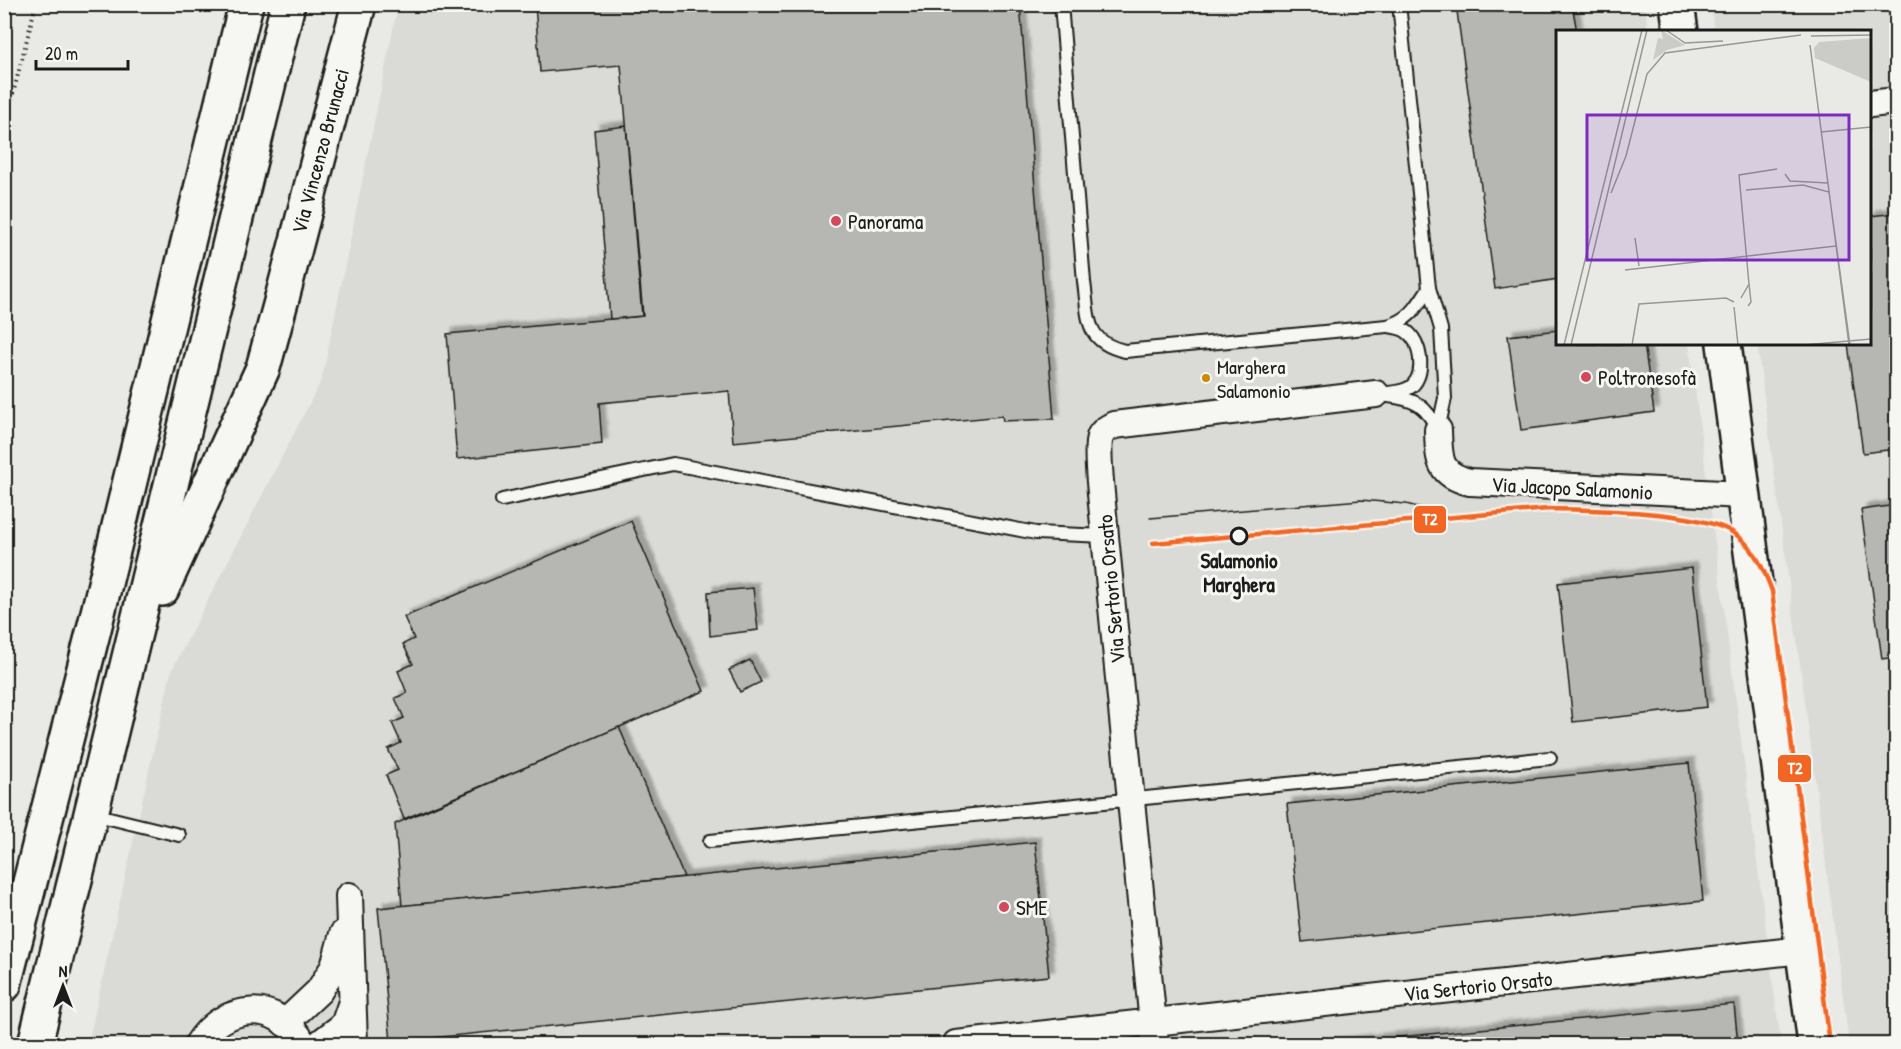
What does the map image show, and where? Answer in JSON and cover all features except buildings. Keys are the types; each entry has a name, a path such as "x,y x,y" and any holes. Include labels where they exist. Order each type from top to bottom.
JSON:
{"main road":[{"path":"4,985 97,618 246,4"},
{"path":"35,1044 288,4"},
{"name":"Via Vincenzo Brunacci","path":"130,659 263,368 359,4"},
{"path":"1677,4 1681,30"},
{"path":"1724,345 1815,1044"}],"street":[{"path":"1871,104 1896,101"},
{"name":"Via Sertorio Orsato","path":"1154,1033 1105,536 1100,437 1107,428 1114,425 1376,394"},
{"name":"Via Jacopo Salamonio","path":"1438,430 1440,458 1446,471 1470,482 1744,495"},
{"path":"285,1023 319,991 334,967 349,903 354,1044"},
{"name":"Via Sertorio Orsato","path":"956,1044 1154,1033 1802,950"},
{"path":"319,1044 344,1025 352,1001"},
{"path":"198,1044 207,1031 220,1021 236,1014 253,1011 270,1014 285,1023 295,1031 303,1044"}],"lane":[{"path":"1061,4 1084,282 1092,331 1100,342 1111,348 1125,351 1387,326 1405,320 1413,313 1429,288"},
{"path":"1399,4 1429,288 1440,322 1442,341 1445,398 1438,430"},
{"path":"1376,394 1411,387 1417,379 1420,368 1418,345 1408,332 1387,326"},
{"path":"1376,394 1416,402 1429,414 1438,430"},
{"path":"502,500 673,464 1036,533 1105,536"},
{"path":"710,842 1550,758"},
{"path":"92,814 179,835"}],"path":[{"path":"4,129 36,4"}],"shaded area":[{"path":"398,5 1645,5 1648,30 1556,30 1556,345 1689,345 1781,1044 88,1044 171,672 322,379"},
{"path":"1711,5 1896,5 1896,1044 1849,1044 1757,345 1871,345 1871,30 1714,30"}],"tram line":[{"path":"1150,518 1361,500 1406,504 1457,517"}],"transit line":[{"name":"T2","path":"1153,543 1548,509 1619,511 1676,516 1723,527 1738,536 1755,554 1772,591 1830,1044"}],"place":[{"name":"Panorama","path":"836,221"},
{"name":"Poltronesofà","path":"1586,377"},
{"name":"Marghera Salamonio","path":"1206,378"},
{"name":"Salamonio Marghera","path":"1239,536"},
{"name":"SME","path":"1004,907"}]}
